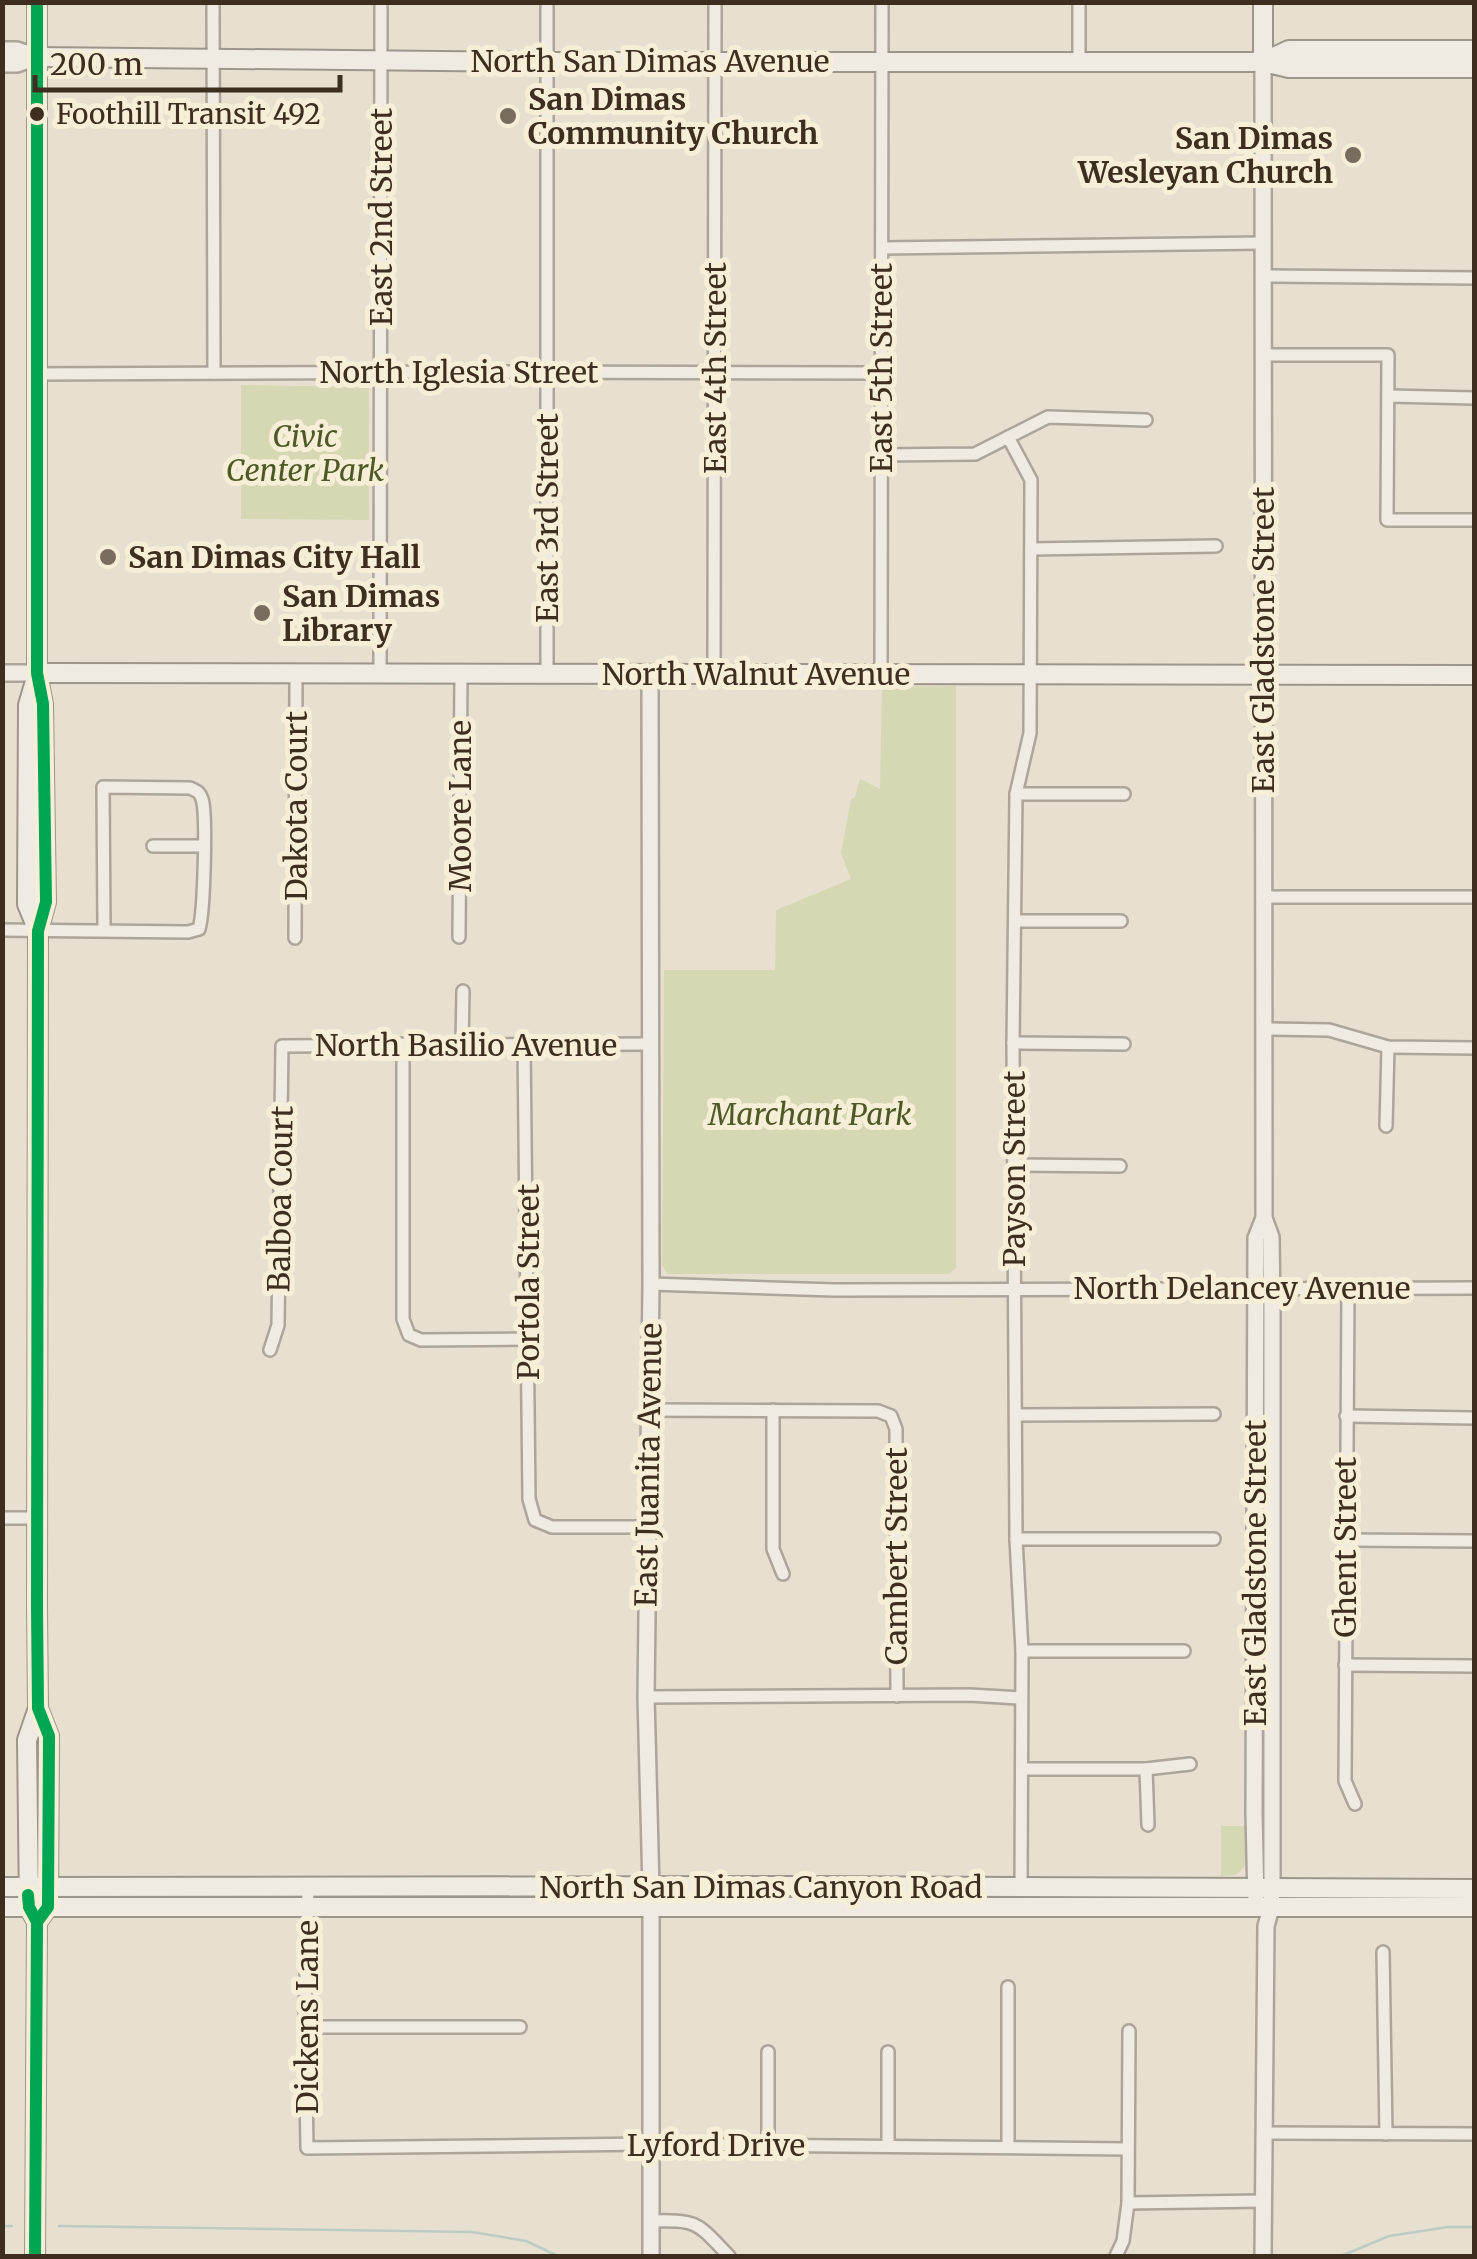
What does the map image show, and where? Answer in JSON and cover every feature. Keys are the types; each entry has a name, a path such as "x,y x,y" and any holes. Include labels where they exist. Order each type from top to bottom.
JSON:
{"main road":[{"path":"35,2256 38,1887 27,1740 38,1708 38,931 46,902 43,704 37,673 37,2"},
{"path":"1263,2 1263,62"},
{"name":"North San Dimas Avenue","path":"1263,62 1289,50 1474,50"},
{"name":"North San Dimas Avenue","path":"38,57 1263,62 1289,68 1474,68"},
{"name":"North Walnut Avenue","path":"37,673 1474,675"},
{"name":"North San Dimas Canyon Road","path":"2,1888 1474,1889"},
{"name":"North San Dimas Canyon Road","path":"2,1907 38,1912 307,1907 1021,1909 1265,1914 1474,1907"}],"street":[{"path":"212,2 214,373"},
{"name":"East 2nd Street","path":"380,674 381,2"},
{"name":"East 3rd Street","path":"547,2 547,674"},
{"name":"East 4th Street","path":"714,674 715,2"},
{"name":"East 5th Street","path":"881,674 882,2"},
{"path":"1079,2 1079,62"},
{"path":"2,50 38,57"},
{"path":"2,64 18,64 38,57"},
{"name":"East Gladstone Street","path":"1263,62 1264,1218 1271,1237 1264,1288 1264,2256"},
{"path":"882,248 1263,242"},
{"path":"1263,276 1474,278"},
{"path":"1263,355 1388,355 1387,520 1474,520"},
{"name":"North Iglesia Street","path":"36,374 881,374"},
{"path":"1390,396 1474,398"},
{"path":"881,455 974,454 1048,416 1146,420"},
{"name":"Payson Street","path":"1008,437 1032,480 1030,734 1016,794 1014,921 1021,1909"},
{"path":"1032,549 1216,546"},
{"path":"2,673 37,673"},
{"name":"Dakota Court","path":"295,938 296,674"},
{"name":"Moore Lane","path":"460,938 461,674"},
{"name":"East Juanita Avenue","path":"650,674 646,1697 651,1887 650,2256"},
{"path":"2,930 188,932 199,929 203,916 203,801 198,792 190,788 103,787 104,930"},
{"path":"1016,794 1124,794"},
{"path":"153,846 203,846"},
{"path":"1262,897 1474,897"},
{"path":"1014,921 1122,921"},
{"path":"462,1044 463,991"},
{"path":"1263,1029 1329,1030 1388,1047 1474,1048"},
{"path":"1014,1043 1124,1044"},
{"path":"404,1044 403,1319 409,1335 421,1340 528,1338"},
{"name":"Portola Street","path":"524,1044 529,1499 534,1520 552,1527 648,1527"},
{"name":"North Basilio Avenue","path":"282,1046 650,1044"},
{"name":"Balboa Court","path":"270,1350 278,1325 282,1046"},
{"path":"1386,1126 1388,1047"},
{"path":"1014,1165 1120,1166"},
{"name":"North Delancey Avenue","path":"650,1284 834,1290 1474,1288"},
{"name":"Ghent Street","path":"1348,1288 1345,1781 1356,1804"},
{"path":"649,1410 773,1410 773,1549 784,1574"},
{"name":"Cambert Street","path":"773,1410 878,1410 891,1416 896,1429 897,1696"},
{"path":"1016,1415 1214,1414"},
{"path":"1346,1416 1474,1418"},
{"path":"2,1518 37,1518"},
{"path":"1016,1539 1214,1539"},
{"path":"1345,1540 1474,1541"},
{"path":"1022,1651 1184,1650"},
{"path":"1345,1665 1474,1666"},
{"path":"646,1697 1020,1698"},
{"path":"1022,1769 1146,1769 1190,1764"},
{"path":"1146,1769 1148,1825"},
{"name":"Dickens Lane","path":"306,2148 308,1886"},
{"path":"1383,1952 1386,2134"},
{"path":"1008,1987 1008,2146"},
{"path":"305,2027 520,2027"},
{"path":"1116,2256 1123,2240 1128,2203 1129,2030"},
{"path":"768,2052 768,2146"},
{"path":"888,2052 888,2145"},
{"path":"1264,2133 1474,2134"},
{"name":"Lyford Drive","path":"306,2148 649,2144 1126,2149"},
{"path":"1128,2203 1263,2201"},
{"path":"651,2220 685,2220 700,2227 729,2256"}],"green space":[{"name":"Civic Center Park","path":"241,385 369,387 369,520 241,519"},
{"name":"Marchant Park","path":"956,686 956,1268 949,1274 668,1274 662,1265 664,970 775,970 776,910 851,879 841,853 851,799 860,779 880,789 882,687"},
{"path":"1221,1826 1245,1826 1245,1866 1236,1875 1221,1876"}],"waterway":[{"path":"2,2226 12,2226"},
{"path":"59,2226 472,2232 526,2241 558,2256"},
{"path":"1341,2256 1389,2236 1474,2227"}],"transit line":[{"name":"492","path":"37,2 37,673 43,704 46,902 38,931 37,1607 38,1708 49,1736 48,1907 37,1922"},
{"name":"492","path":"28,1895 37,1922 35,2256"}],"place":[{"name":"Foothill Transit 492","path":"37,114"},
{"name":"San Dimas Community Church","path":"508,116"},
{"name":"San Dimas Wesleyan Church","path":"1353,155"},
{"name":"San Dimas City Hall","path":"108,557"},
{"name":"San Dimas Library","path":"262,613"}]}
